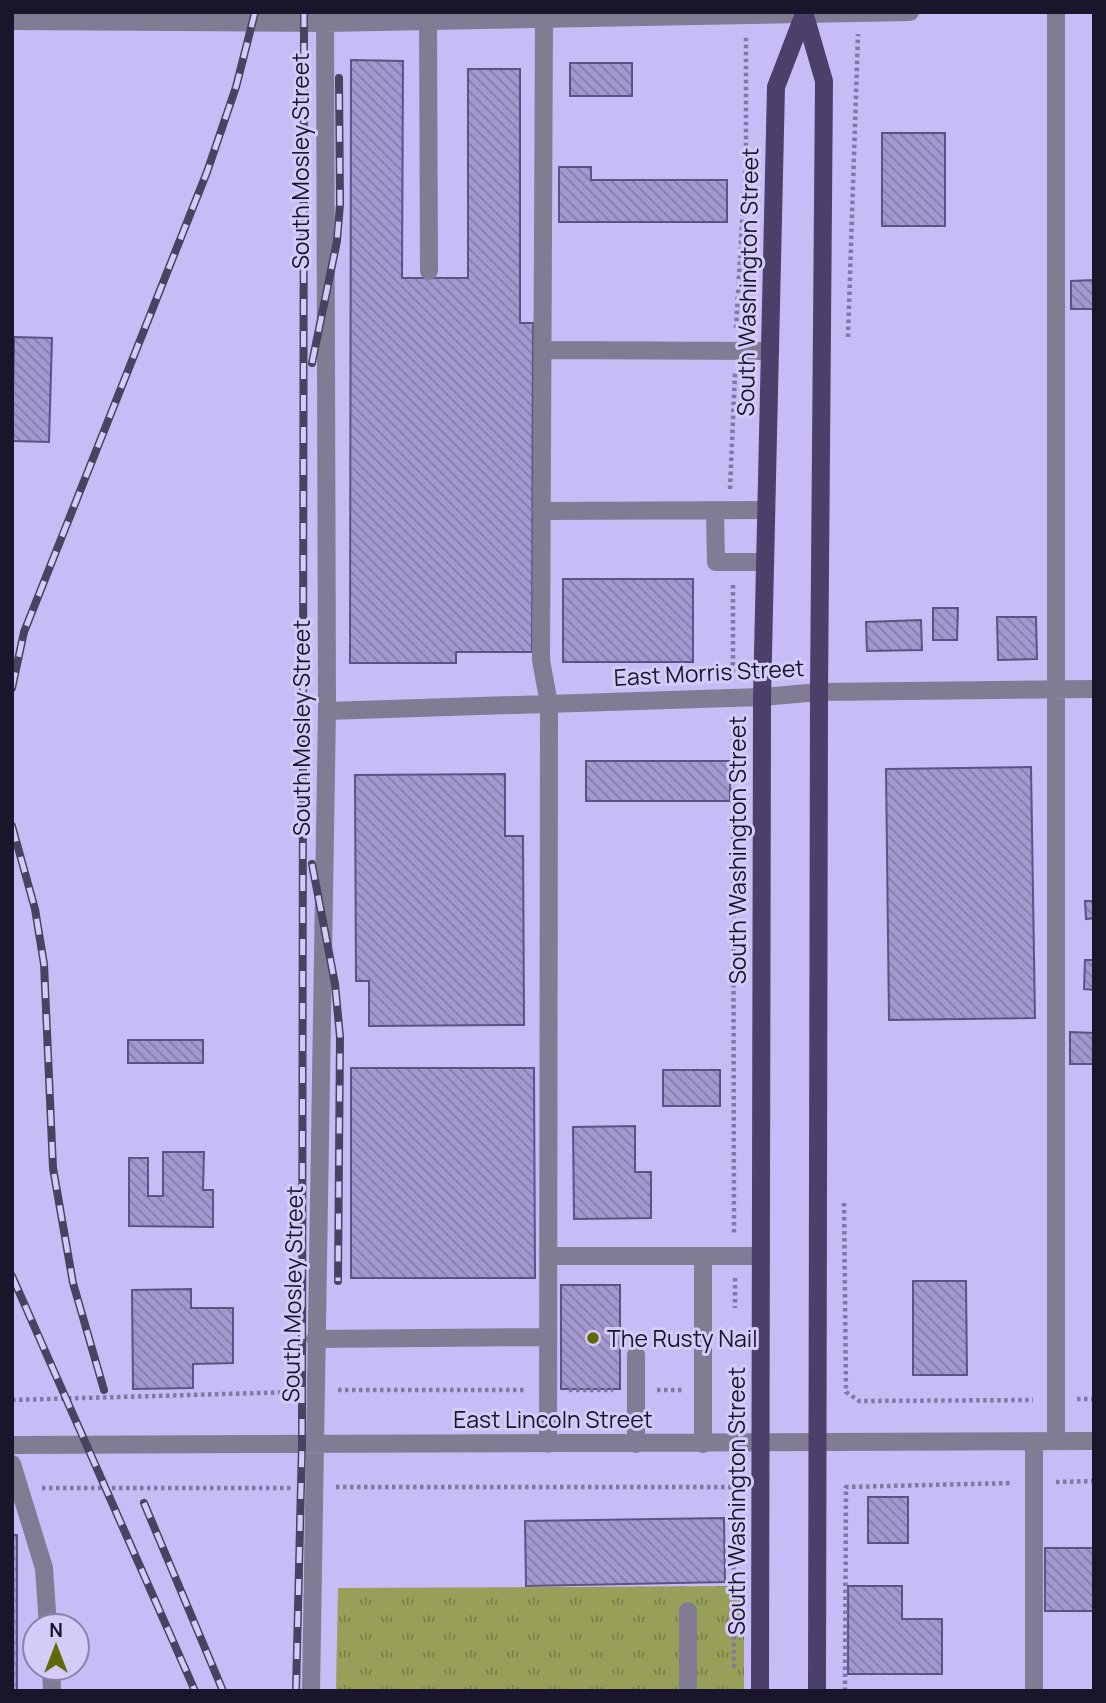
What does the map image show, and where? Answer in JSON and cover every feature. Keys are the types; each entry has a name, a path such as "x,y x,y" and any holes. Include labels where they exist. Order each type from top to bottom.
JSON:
{"main road":[{"name":"South Washington Street","path":"761,1691 762,697 776,86 804,13"},
{"path":"804,13 824,81 819,692 817,1691"}],"street":[{"path":"12,21 325,18 428,21 910,12"},
{"path":"1056,12 1056,1441"},
{"name":"South Mosley Street","path":"310,1691 327,711 325,18"},
{"path":"544,19 541,660 549,704 548,1444"},
{"path":"428,21 429,271"},
{"path":"542,350 770,351"},
{"path":"541,511 766,510"},
{"path":"722,511 716,562 765,562"},
{"name":"East Morris Street","path":"327,711 762,697 819,692 1094,689"},
{"path":"548,1256 761,1256"},
{"path":"704,1256 704,1444"},
{"path":"316,1339 548,1337"},
{"path":"636,1355 636,1444"},
{"path":"1034,1441 1034,1691"},
{"name":"East Lincoln Street","path":"12,1445 1094,1441"},
{"path":"12,1464 44,1568 47,1612"},
{"path":"688,1611 688,1691"}],"path":[{"path":"722,511 736,350 746,155 746,16"},
{"path":"732,562 735,1310"},
{"path":"12,1400 315,1391 704,1390"},
{"path":"846,1392 859,1401 1094,1399"},
{"path":"845,1691 846,1487 1094,1481"},
{"path":"20,1488 733,1487 734,1677"}],"green space":[{"path":"744,1586 744,1691 336,1691 338,1588"}],"building":[{"path":"351,60 403,61 402,278 468,278 468,69 520,69 520,323 533,323 532,652 456,652 456,663 350,663"},
{"path":"570,63 632,63 632,96 570,96"},
{"path":"882,133 945,133 945,226 882,226"},
{"path":"559,167 591,167 591,180 727,180 727,222 559,222"},
{"path":"1094,280 1094,309 1071,309 1071,281"},
{"path":"14,337 52,338 49,442 12,441"},
{"path":"563,579 693,579 693,662 563,662"},
{"path":"933,608 958,608 957,640 933,640"},
{"path":"997,617 1036,617 1037,659 998,660"},
{"path":"921,620 922,650 867,651 866,622"},
{"path":"586,761 730,761 730,801 586,801"},
{"path":"1031,767 1035,1018 889,1020 886,769"},
{"path":"505,774 505,836 523,836 524,1025 369,1026 369,981 356,981 355,775"},
{"path":"1085,901 1094,901 1094,918 1086,919"},
{"path":"1085,960 1094,960 1094,990 1084,989"},
{"path":"1070,1032 1094,1033 1094,1064 1070,1064"},
{"path":"128,1040 203,1040 203,1063 128,1063"},
{"path":"351,1068 534,1068 535,1278 351,1278"},
{"path":"663,1070 720,1070 720,1106 663,1106"},
{"path":"635,1126 635,1172 651,1172 651,1218 574,1219 573,1127"},
{"path":"163,1152 204,1152 203,1190 213,1190 213,1227 129,1226 129,1158 148,1158 148,1196 163,1196"},
{"path":"913,1281 966,1281 967,1375 913,1375"},
{"path":"561,1285 620,1285 620,1389 561,1389"},
{"path":"191,1289 191,1308 233,1308 233,1363 193,1364 193,1388 133,1389 132,1290"},
{"path":"868,1497 908,1497 908,1543 868,1543"},
{"path":"724,1518 725,1582 526,1586 525,1521"},
{"path":"12,1535 17,1535 17,1691 12,1691"},
{"path":"1045,1548 1094,1548 1094,1611 1045,1611"},
{"path":"848,1586 902,1586 902,1619 942,1619 942,1674 848,1674"}],"railway":[{"path":"12,688 24,632 207,172 236,87 255,12"},
{"path":"296,1691 302,1444 304,12"},
{"path":"312,363 337,241 340,204 339,78"},
{"path":"12,826 35,909 44,964 53,1168 73,1283 104,1390"},
{"path":"312,864 335,984 340,1037 338,1281"},
{"path":"12,1276 195,1691"},
{"path":"144,1503 223,1691"}],"place":[{"name":"The Rusty Nail","path":"593,1338"}]}
